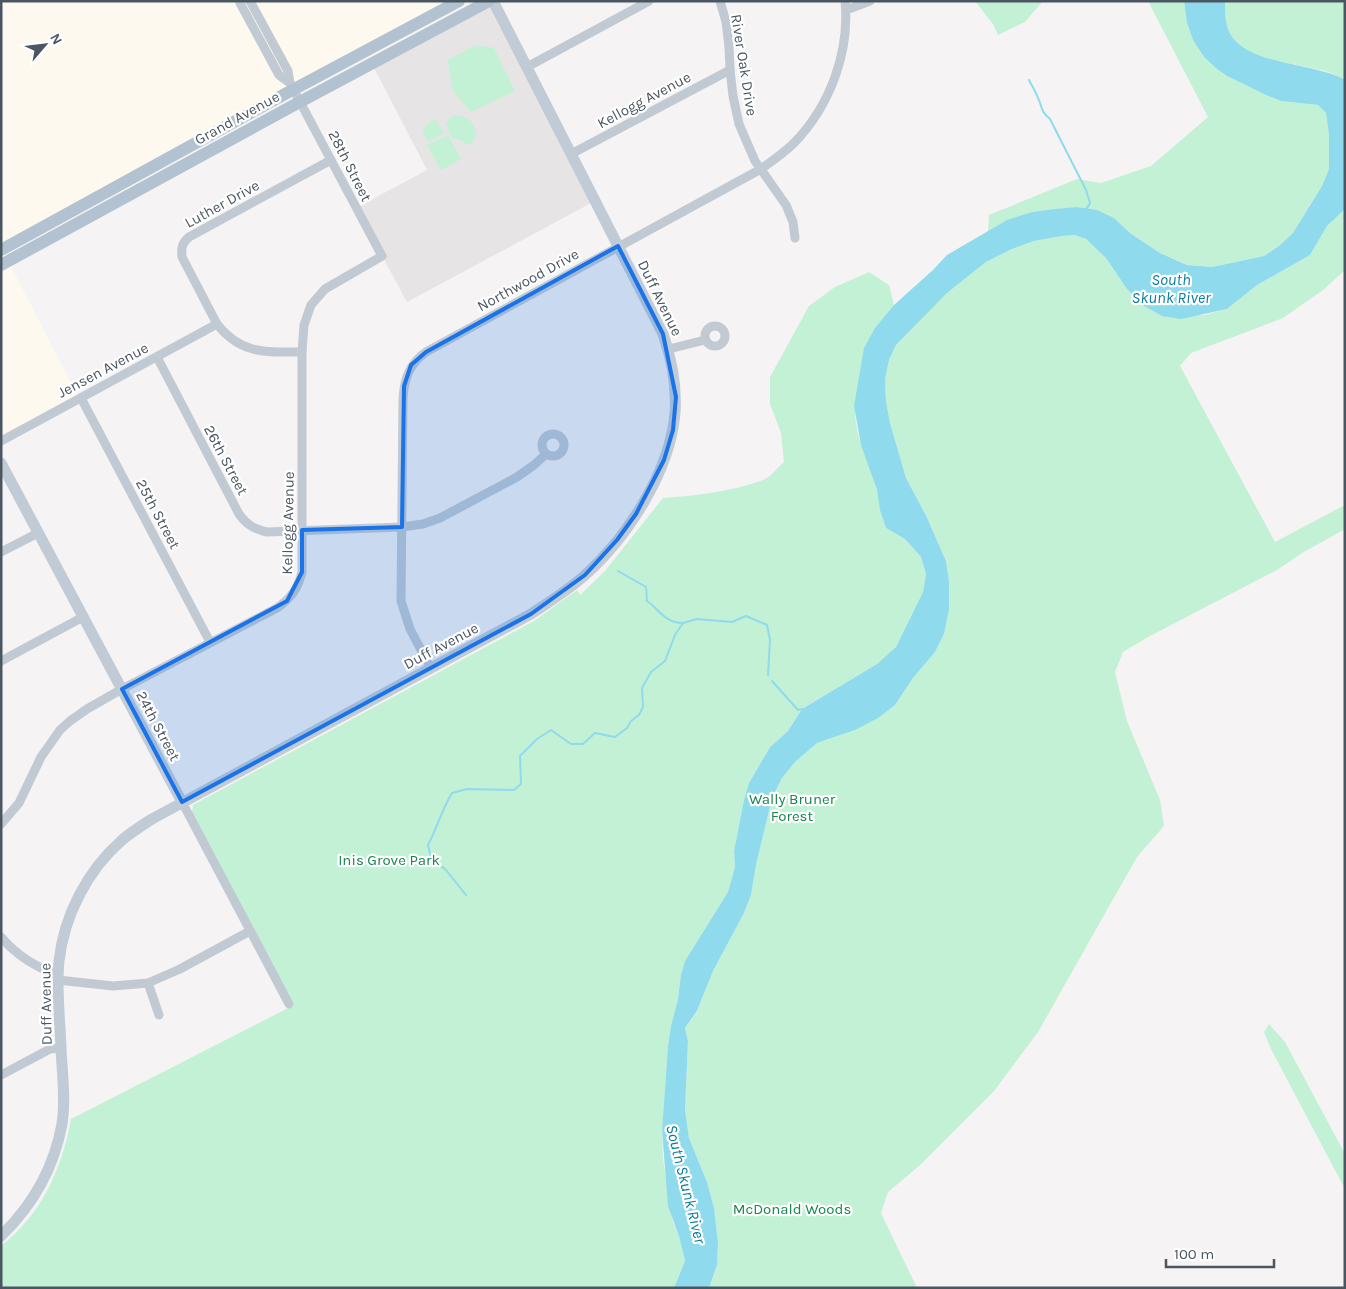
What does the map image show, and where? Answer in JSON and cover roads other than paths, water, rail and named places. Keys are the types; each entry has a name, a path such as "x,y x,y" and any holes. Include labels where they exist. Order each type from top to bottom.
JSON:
{"main road":[{"name":"Grand Avenue","path":"1,250 292,86 459,1"},
{"name":"Grand Avenue","path":"1,265 301,101 491,1"},
{"name":"Duff Avenue","path":"1,1236 34,1198 52,1162 62,1122 64,1095 58,977 63,939 69,919 80,895 108,853 121,841 152,819 431,669 531,614 559,596 585,575 604,556 628,525 636,514 664,460 673,430 675,381 664,334 527,67 491,1"},
{"name":"24th Street","path":"1,463 182,802"}],"street":[{"path":"250,1 288,70 292,86"},
{"path":"527,67 649,1"},
{"name":"River Oak Drive","path":"720,1 727,30 732,96 740,124 755,161 786,205 793,222 795,238"},
{"path":"845,6 870,1"},
{"path":"240,3 279,75 292,86"},
{"name":"Northwood Drive","path":"431,669 410,630 401,601 404,386 412,365 426,352 761,169 794,143 810,124 836,76 845,30 845,6"},
{"name":"Kellogg Avenue","path":"571,154 730,70"},
{"name":"28th Street","path":"292,86 382,256"},
{"name":"Luther Drive","path":"302,352 268,352 246,348 225,334 217,324 182,257 181,249 183,242 189,237 332,160"},
{"name":"Kellogg Avenue","path":"1,824 19,803 41,757 60,730 70,721 122,689 277,608 294,593 300,582 302,572 302,352 307,314 317,296 333,283 382,256"},
{"name":"Jensen Avenue","path":"1,441 217,324"},
{"path":"668,349 705,340"},
{"name":"26th Street","path":"157,357 245,522 252,527 267,532 402,527 423,524 440,518 517,477 546,454"},
{"name":"25th Street","path":"81,398 210,642"},
{"path":"1,552 38,532"},
{"path":"1,662 83,617"},
{"name":"24th Street","path":"182,802 289,1004"},
{"path":"1,937 26,960 58,977 113,986 148,983 180,969 250,931"},
{"path":"148,983 160,1015"},
{"path":"1,1075 50,1049 61,1048"}],"water":[{"name":"South Skunk River","path":"1184,1 1225,1 1228,27 1231,35 1240,45 1267,58 1332,74 1345,80 1345,209 1327,226 1310,255 1257,285 1227,309 1181,319 1162,316 1142,305 1127,289 1106,258 1086,239 1075,235 1062,236 1034,241 986,262 947,293 896,345 889,360 885,379 886,401 890,423 906,478 926,515 946,561 949,581 949,610 944,634 935,652 913,678 895,705 878,718 855,730 817,743 795,762 782,778 772,798 751,895 744,913 713,971 697,1011 685,1028 688,1041 685,1110 689,1138 707,1182 714,1208 718,1243 717,1265 709,1288 674,1288 685,1261 679,1236 668,1206 662,1130 668,1046 685,961 728,892 735,867 734,851 744,800 749,783 770,747 788,731 802,709 877,664 896,647 923,592 926,574 921,557 905,539 886,528 880,510 877,490 861,445 854,406 864,348 875,328 894,305 947,255 1007,220 1032,212 1076,207 1097,210 1114,218 1130,233 1160,253 1187,265 1212,267 1264,256 1293,233 1322,186 1329,169 1329,135 1326,113 1318,105 1281,101 1266,95 1217,69 1204,57 1193,40 1187,23"}],"waterway":[{"path":"1029,80 1043,111 1050,119 1086,190 1090,203 1086,210"},
{"path":"618,571 646,587 647,601 663,615 672,621 683,623"},
{"path":"466,895 446,870 431,858 428,845 452,793 467,789 514,790 521,784 520,756 537,739 551,730 571,744 583,744 595,733 615,737 639,715 643,707 642,688 651,672 665,661 675,635 683,623 697,619 732,622 746,616 767,625 770,640 768,675"},
{"path":"772,681 798,710 802,709"}],"park label":[{"name":"Wally Bruner Forest","path":"792,808"},
{"name":"Inis Grove Park","path":"389,860"},
{"name":"McDonald Woods","path":"792,1209"}]}
